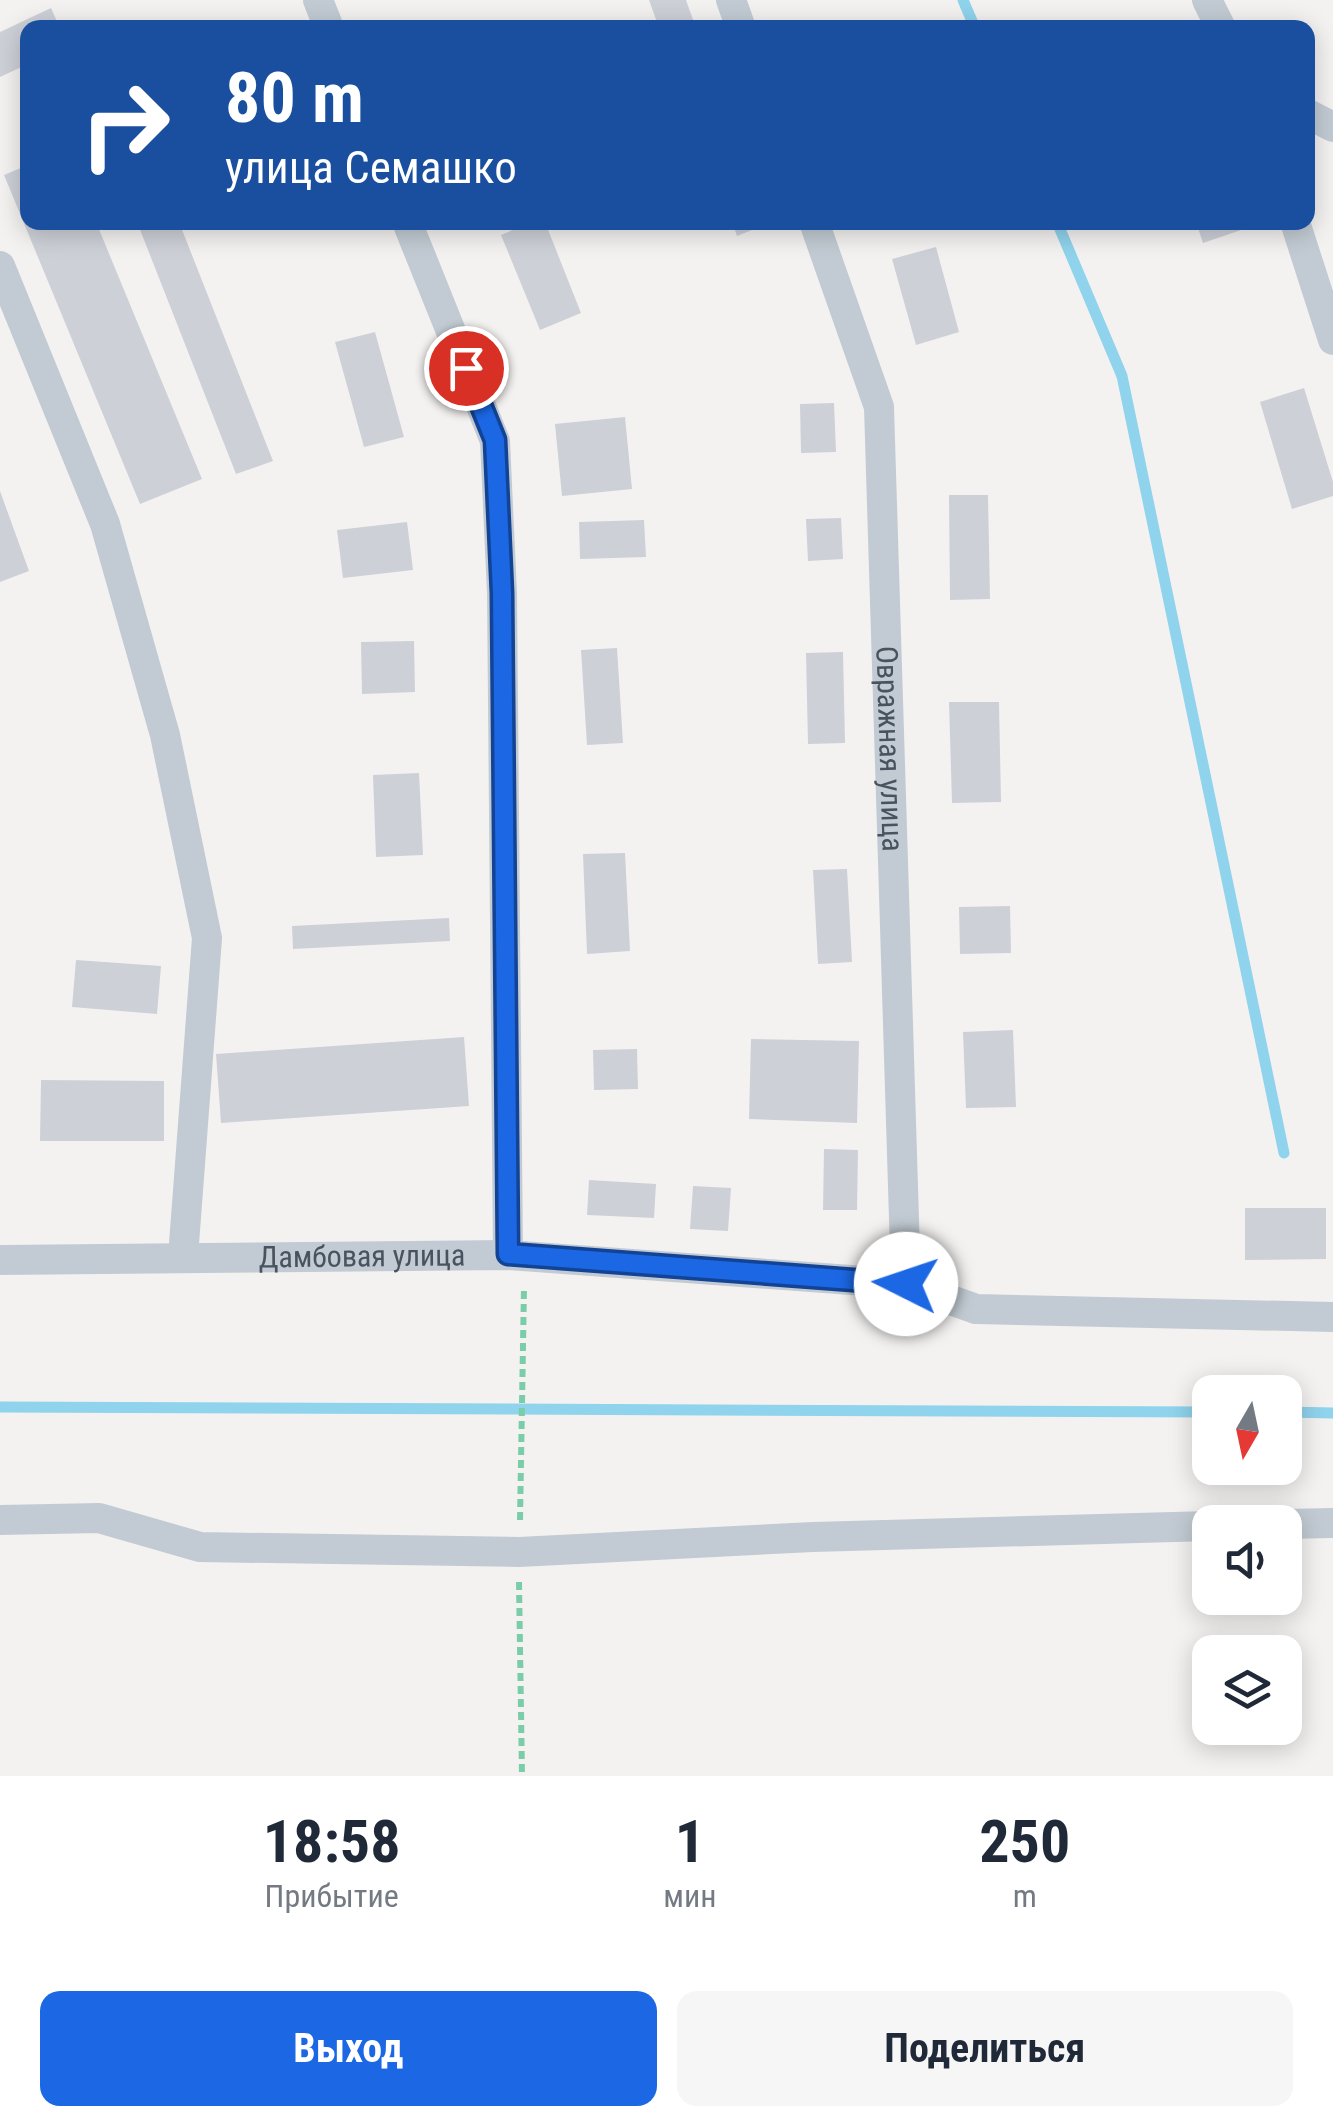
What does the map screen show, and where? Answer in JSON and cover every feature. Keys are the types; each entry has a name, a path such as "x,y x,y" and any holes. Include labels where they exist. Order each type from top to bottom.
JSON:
{"street":[{"path":"410,230 495,440 502,593 516,1255"},
{"name":"Овражная улица","path":"817,230 879,407 906,1284"},
{"path":"1298,230 1333,340"},
{"path":"0,266 105,524 165,735 207,938 183,1257"},
{"name":"Дамбовая улица","path":"0,1260 516,1255 906,1284 976,1309 1333,1317"},
{"path":"0,1520 99,1518 200,1547 519,1552 812,1537 1192,1526"},
{"path":"1302,1524 1333,1523"}],"path":[{"path":"516,1255 523,1340 519,1552 522,1776"}],"building":[{"path":"649,0 686,0 693,20 656,20"},
{"path":"51,8 56,20 26,20"},
{"path":"20,23 20,68 0,77 0,32"},
{"path":"20,168 20,214 4,175"},
{"path":"27,230 99,230 202,479 140,504"},
{"path":"140,230 182,230 273,461 236,474"},
{"path":"513,230 548,230 581,313 540,330 501,235"},
{"path":"1199,230 1241,230 1203,243"},
{"path":"936,247 959,332 916,345 892,259"},
{"path":"375,332 404,437 364,447 335,342"},
{"path":"1304,388 1333,482 1333,496 1292,509 1260,402"},
{"path":"834,403 836,452 801,453 800,404"},
{"path":"625,417 632,489 562,496 555,424"},
{"path":"0,491 29,571 0,582"},
{"path":"949,495 988,495 990,599 950,600"},
{"path":"841,518 843,559 808,561 806,519"},
{"path":"644,520 646,557 580,559 579,522"},
{"path":"407,522 413,570 343,578 337,530"},
{"path":"414,641 415,692 362,694 361,642"},
{"path":"617,648 623,743 587,745 581,650"},
{"path":"843,652 845,743 808,744 806,653"},
{"path":"949,702 999,702 1001,802 952,803"},
{"path":"419,773 423,855 376,857 373,775"},
{"path":"625,853 630,951 587,954 583,854"},
{"path":"847,869 852,962 818,964 813,870"},
{"path":"1010,906 1011,953 960,954 959,907"},
{"path":"449,918 450,941 293,949 292,926"},
{"path":"76,960 161,966 157,1014 72,1007"},
{"path":"1013,1030 1016,1107 966,1108 963,1032"},
{"path":"464,1037 469,1106 221,1123 216,1054"},
{"path":"751,1039 859,1041 857,1123 749,1119"},
{"path":"637,1049 638,1089 594,1090 593,1050"},
{"path":"41,1080 164,1081 164,1141 40,1141"},
{"path":"824,1149 858,1150 857,1210 823,1210"},
{"path":"589,1180 656,1184 654,1218 587,1215"},
{"path":"693,1186 731,1188 728,1231 690,1229"},
{"path":"1245,1208 1326,1208 1326,1259 1245,1260"}],"waterway":[{"path":"963,0 972,20"},
{"path":"1060,230 1122,376 1284,1153"},
{"path":"0,1407 1192,1412"},
{"path":"1302,1412 1333,1413"}],"route":[{"path":"466,368 495,440 502,593 508,1254 906,1284"}]}
